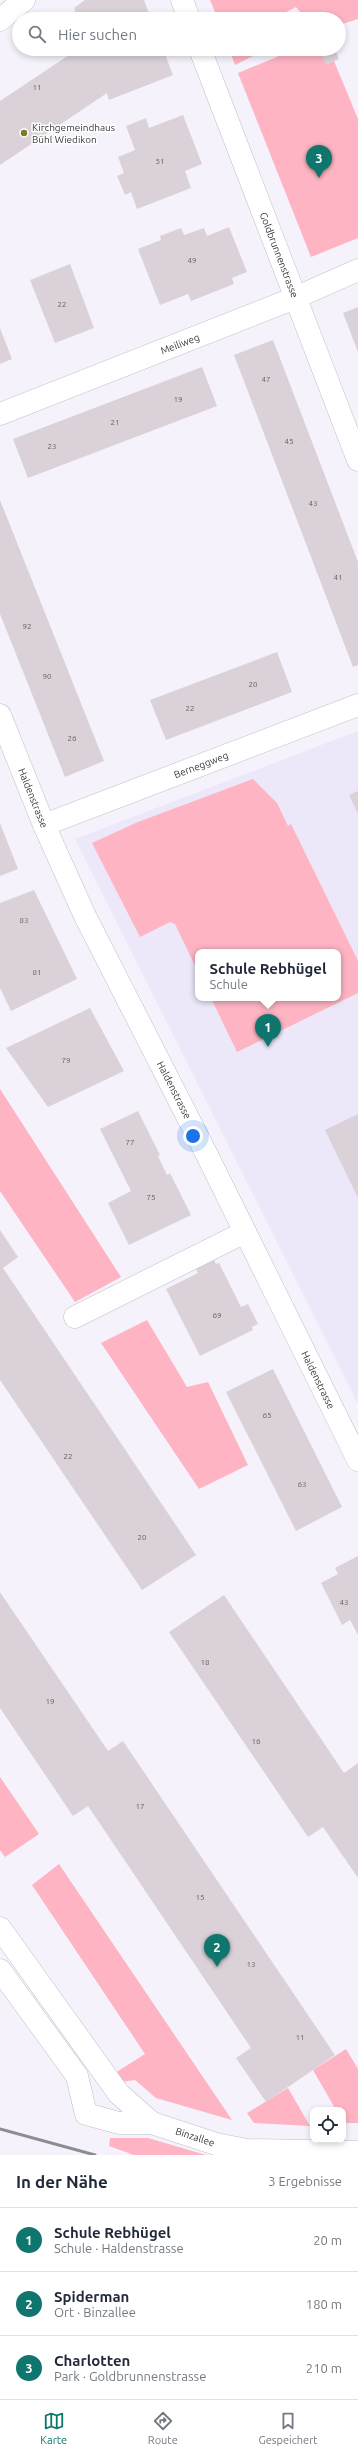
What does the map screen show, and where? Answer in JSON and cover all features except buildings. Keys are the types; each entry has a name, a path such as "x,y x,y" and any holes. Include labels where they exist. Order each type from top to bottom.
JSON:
{"street":[{"path":"0,20 24,0"},
{"path":"182,0 186,12"},
{"name":"Goldbrunnenstrasse","path":"203,56 358,460"},
{"name":"Meiliweg","path":"0,414 295,298 358,270"},
{"name":"Berneggweg","path":"44,825 358,705"},
{"name":"Haldenstrasse","path":"0,715 44,825 84,916 245,1232 358,1460"},
{"path":"75,1317 245,1232"},
{"path":"0,1928 119,2094 152,2123"},
{"path":"0,1970 78,2076 86,2114 119,2123 152,2123"},
{"name":"Binzallee","path":"152,2123 216,2144 247,2150 358,2152"}],"shaded area":[{"path":"210,0 358,0 358,19 346,23 346,12 300,12 296,7 286,12 215,12"},
{"path":"232,56 253,56 235,65"},
{"path":"279,56 332,56 358,119 358,238 311,257 238,73"},
{"path":"358,731 358,1404 75,839"},
{"path":"253,779 277,803 288,826 291,824 358,961 358,993 237,1052 212,1001 341,1001 341,949 195,949 195,966 175,924 170,922 140,937 92,843 138,822"},
{"path":"0,1089 121,1277 75,1302 0,1191"},
{"path":"147,1320 187,1387 208,1382 248,1465 199,1489 101,1343"},
{"path":"0,1777 39,1834 5,1857 0,1850"},
{"path":"59,1864 232,2120 156,2098 135,2080 121,2082 115,2073 145,2054 32,1885"},
{"path":"346,2049 358,2069 358,2123 346,2123 346,2107 334,2107 313,2070"},
{"path":"288,2088 310,2126 254,2123 247,2113"},
{"path":"110,2138 148,2138 206,2155 134,2155 109,2146"}],"railway":[{"path":"0,2129 95,2155"}],"place":[{"name":"Kirchgemeindhaus Bühl Wiedikon","path":"24,133"},
{"name":"Charlotten","path":"319,178"},
{"name":"Schule Rebhügel","path":"268,1047"},
{"name":"Spiderman","path":"217,1967"}]}
